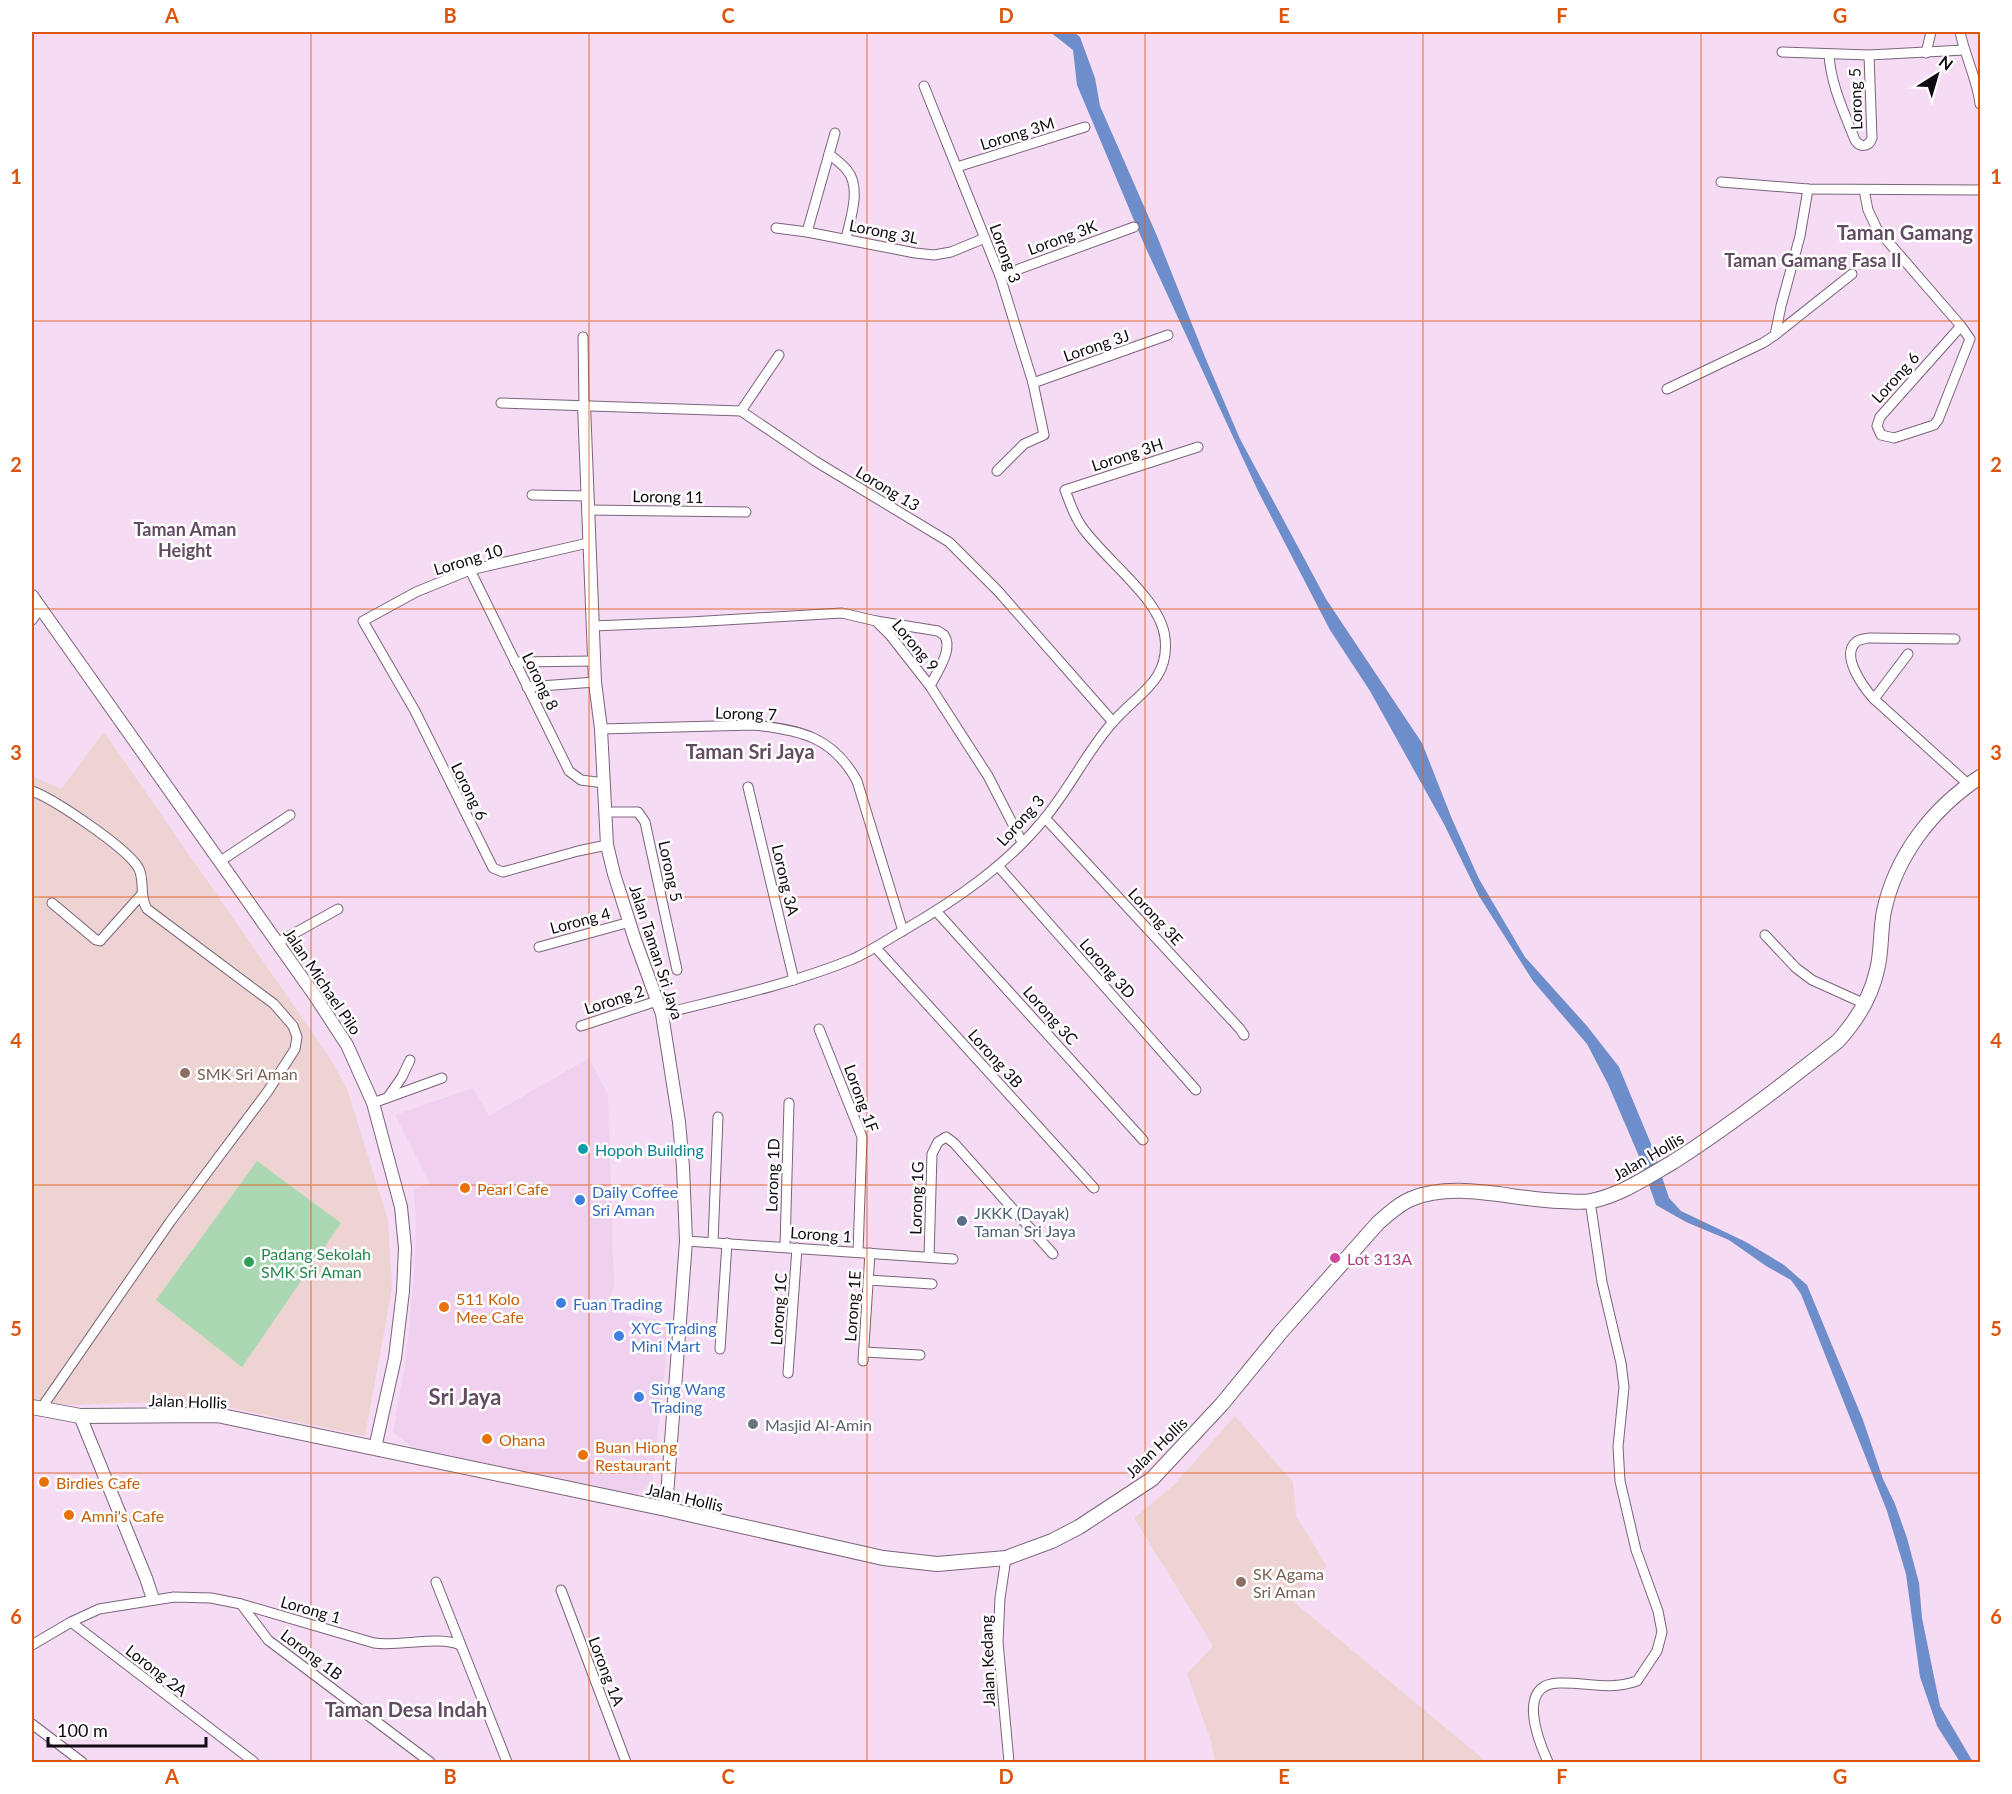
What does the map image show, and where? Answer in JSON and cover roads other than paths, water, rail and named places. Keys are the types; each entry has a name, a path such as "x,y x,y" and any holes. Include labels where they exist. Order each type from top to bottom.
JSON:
{"main road":[{"name":"Jalan Hollis","path":"36,1408 80,1416 217,1415 666,1509 883,1558 937,1564 1006,1558 1052,1541 1079,1527 1152,1479 1222,1404 1281,1332 1378,1223 1394,1209 1411,1199 1433,1192 1455,1191 1548,1200 1590,1201 1619,1192 1644,1180 1710,1138 1838,1041 1854,1023 1865,1004 1878,970 1881,926 1890,886 1906,853 1949,799 1975,781"}],"street":[{"path":"1926,53 1931,32"},
{"path":"1960,32 1964,50 1980,92 1980,104"},
{"path":"1782,52 1869,55 1964,50"},
{"name":"Lorong 5","path":"1829,55 1832,80 1838,99 1855,140 1864,146 1872,138 1869,55"},
{"name":"Lorong 3","path":"924,86 1000,276 1033,382 1044,435 1024,444 997,471"},
{"name":"Lorong 3M","path":"957,167 1085,128"},
{"path":"807,232 835,133"},
{"path":"829,154 848,171 854,187 854,200 846,239"},
{"path":"1721,182 1808,189 1980,190"},
{"path":"1775,335 1800,236 1808,189"},
{"path":"1864,190 1868,210 1877,228 1961,326"},
{"name":"Lorong 3K","path":"1000,276 1134,227"},
{"name":"Lorong 3L","path":"776,228 846,239 915,254 934,255 951,252 985,238"},
{"path":"1667,389 1746,352 1775,335 1852,274"},
{"name":"Lorong 6","path":"1961,326 1969,335 1970,342 1938,420 1929,428 1894,438 1881,435 1877,426 1880,417 1961,326"},
{"name":"Lorong 3J","path":"1033,382 1168,335"},
{"path":"583,337 584,405"},
{"path":"501,403 741,411 779,355"},
{"name":"Jalan Taman Sri Jaya","path":"584,405 595,682 601,729 607,845 630,922 662,1014 679,1122 683,1167 686,1240 666,1509"},
{"name":"Lorong 13","path":"741,411 815,461 949,542 998,591 1113,722"},
{"name":"Lorong 3H","path":"1065,490 1198,447"},
{"name":"Lorong 3","path":"662,1014 794,980 853,958 876,948 936,911 998,866 1045,818 1113,722 1155,682 1166,653 1165,636 1155,608 1082,526 1065,490"},
{"path":"532,495 588,496"},
{"name":"Lorong 11","path":"588,510 746,512"},
{"name":"Lorong 10","path":"363,621 416,592 470,570 588,543"},
{"name":"Lorong 8","path":"470,570 569,771 581,780 604,783"},
{"name":"Jalan Michael Pilo","path":"32,596 347,1045 373,1103 401,1207 405,1248 403,1291 395,1358 375,1448"},
{"path":"32,620 40,609"},
{"name":"Lorong 9","path":"593,626 842,613 876,621 890,635 930,686 988,776 1022,842"},
{"name":"Lorong 6","path":"363,621 415,711 493,868 503,872 514,870 578,850 607,845"},
{"path":"876,621 938,631 944,635 948,644 946,652 930,686"},
{"path":"1956,639 1869,638 1857,641 1851,650 1852,662 1861,683 1874,699 1975,781"},
{"path":"1874,699 1908,654"},
{"path":"515,662 594,660"},
{"path":"528,687 595,682"},
{"name":"Lorong 7","path":"601,729 754,725 778,727 801,733 832,748 847,763 857,781 903,931"},
{"name":"Lorong 3A","path":"748,787 794,980"},
{"path":"32,790 47,796 84,821 131,859 140,871 145,906 153,915 274,1004 293,1026 297,1037 295,1049 268,1091 36,1408"},
{"name":"Lorong 5","path":"606,812 638,812 645,822 677,970"},
{"path":"219,862 290,815"},
{"name":"Lorong 3E","path":"1045,818 1244,1035"},
{"name":"Lorong 3D","path":"998,866 1196,1090"},
{"path":"52,903 100,941 142,894"},
{"path":"277,943 338,909"},
{"name":"Lorong 3C","path":"936,911 1143,1140"},
{"name":"Lorong 4","path":"538,947 630,922"},
{"path":"1765,935 1796,968 1812,980 1865,1004"},
{"name":"Lorong 3B","path":"876,948 1094,1188"},
{"name":"Lorong 2","path":"581,1026 657,1001"},
{"name":"Lorong 1F","path":"819,1029 862,1137 858,1252"},
{"path":"388,1097 402,1077 410,1060"},
{"path":"373,1103 442,1078"},
{"name":"Lorong 1D","path":"785,1247 789,1103"},
{"path":"713,1242 718,1117"},
{"name":"Lorong 1G","path":"929,1257 932,1154 938,1142 946,1137 954,1143 1053,1254"},
{"path":"1548,1762 1535,1725 1533,1712 1533,1703 1541,1689 1560,1682 1612,1687 1637,1681 1658,1651 1662,1632 1658,1611 1636,1550 1620,1481 1618,1447 1624,1387 1621,1363 1602,1282 1590,1201"},
{"name":"Lorong 1","path":"686,1240 953,1259"},
{"path":"720,1349 727,1243"},
{"name":"Lorong 1C","path":"789,1373 797,1248"},
{"name":"Lorong 1E","path":"870,1253 864,1356 920,1355"},
{"path":"868,1280 932,1284"},
{"path":"32,1645 71,1622 99,1609 153,1599 80,1416"},
{"name":"Jalan Kedang","path":"1006,1558 1000,1598 998,1642 1009,1762"},
{"path":"436,1582 507,1762"},
{"name":"Lorong 1A","path":"561,1590 626,1762"},
{"name":"Lorong 1","path":"153,1599 211,1598 241,1604 374,1643 388,1645 448,1641 459,1645"},
{"name":"Lorong 1B","path":"241,1604 268,1640 430,1762"},
{"name":"Lorong 2A","path":"71,1622 254,1762"},
{"path":"32,1724 82,1762"}],"water":[{"path":"1050,32 1074,32 1080,37 1095,78 1100,106 1157,236 1240,439 1326,599 1422,743 1479,879 1525,957 1587,1026 1619,1067 1651,1144 1669,1198 1681,1211 1746,1242 1784,1265 1807,1285 1863,1420 1883,1479 1907,1538 1919,1583 1922,1618 1940,1706 1973,1762 1960,1762 1937,1726 1920,1677 1906,1574 1887,1511 1801,1294 1791,1280 1729,1240 1686,1222 1656,1205 1638,1154 1608,1084 1587,1044 1533,981 1479,896 1444,824 1370,691 1330,630 1258,491 1144,244 1077,85 1073,50"}],"place":[{"name":"SMK Sri Aman","path":"185,1073"},
{"name":"Hopoh Building","path":"583,1149"},
{"name":"Pearl Cafe","path":"465,1188"},
{"name":"Daily Coffee Sri Aman","path":"580,1200"},
{"name":"JKKK (Dayak) Taman Sri Jaya","path":"962,1221"},
{"name":"Lot 313A","path":"1335,1258"},
{"name":"Padang Sekolah SMK Sri Aman","path":"249,1262"},
{"name":"Fuan Trading","path":"561,1303"},
{"name":"511 Kolo Mee Cafe","path":"444,1307"},
{"name":"XYC Trading Mini Mart","path":"619,1336"},
{"name":"Sing Wang Trading","path":"639,1397"},
{"name":"Masjid Al-Amin","path":"753,1424"},
{"name":"Ohana","path":"487,1439"},
{"name":"Buan Hiong Restaurant","path":"583,1455"},
{"name":"Birdies Cafe","path":"44,1482"},
{"name":"Amni's Cafe","path":"69,1515"},
{"name":"SK Agama Sri Aman","path":"1241,1582"}],"district":[{"name":"Taman Gamang","path":"1905,232"},
{"name":"Taman Gamang Fasa II","path":"1813,260"},
{"name":"Taman Aman Height","path":"185,539"},
{"name":"Taman Sri Jaya","path":"750,751"},
{"name":"Sri Jaya","path":"465,1396"},
{"name":"Taman Desa Indah","path":"406,1709"}]}
